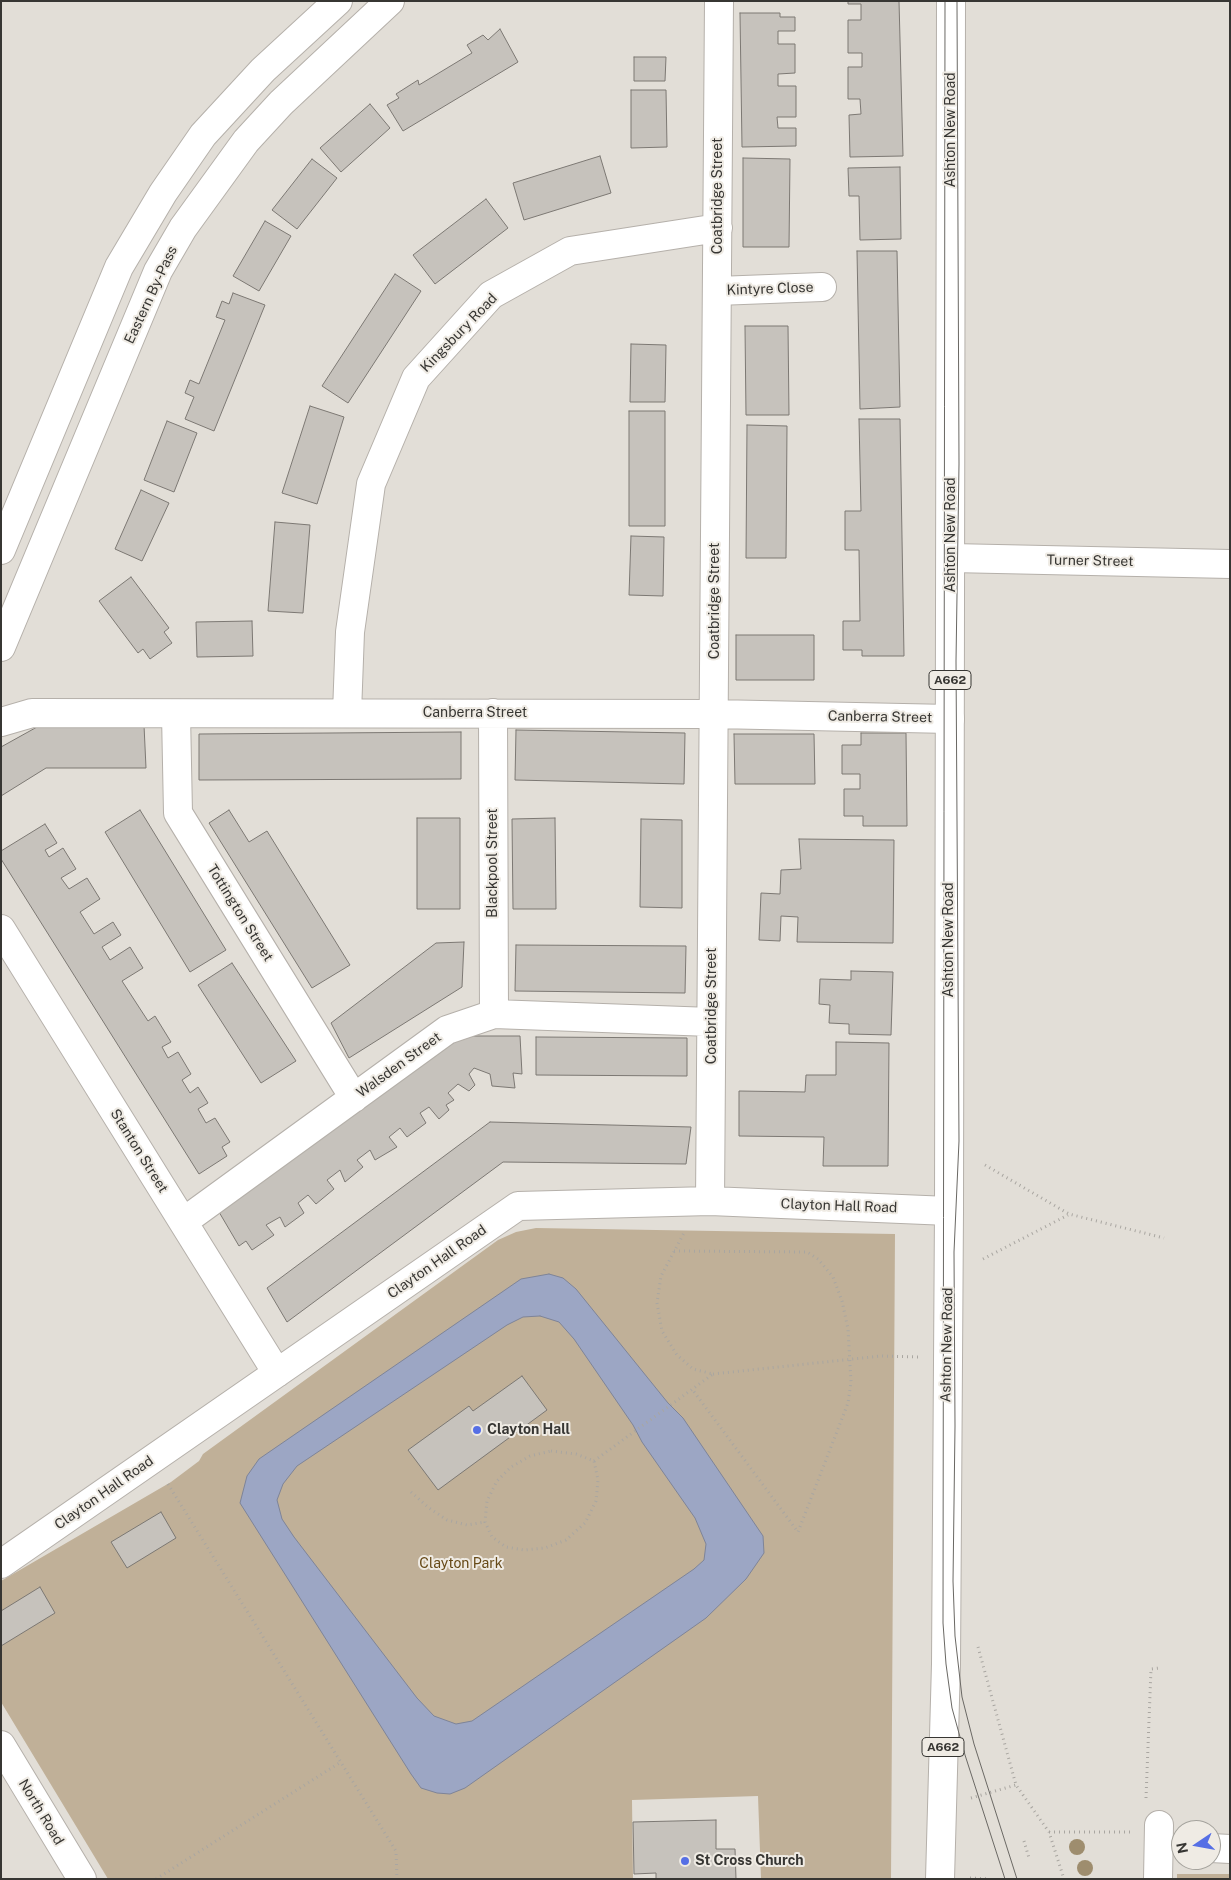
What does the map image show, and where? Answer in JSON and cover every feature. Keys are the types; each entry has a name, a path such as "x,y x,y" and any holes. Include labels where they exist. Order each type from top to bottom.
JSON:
{"street":[{"path":"1,550 119,267 163,193 202,135 263,70 338,1"},
{"name":"Eastern By-Pass","path":"1,647 158,271 183,228 209,190 252,135 281,103 390,1"},
{"name":"Coatbridge Street","path":"705,1201 712,1022 719,1"},
{"name":"Ashton New Road","path":"940,1879 946,1664 949,1211 951,1"},
{"name":"Kingsbury Road","path":"347,713 350,632 371,484 416,378 491,295 570,251 718,228"},
{"name":"Kintyre Close","path":"717,291 822,287"},
{"name":"Turner Street","path":"951,558 1230,564"},
{"name":"Canberra Street","path":"1,722 32,713 714,714 950,719"},
{"name":"Blackpool Street","path":"493,713 494,1014"},
{"name":"Tottington Street","path":"176,714 178,813 354,1098"},
{"name":"Stanton Street","path":"1,929 277,1373"},
{"name":"Walsden Street","path":"183,1222 447,1030 494,1014 712,1022"},
{"name":"Clayton Hall Road","path":"1,1564 518,1206 705,1201 949,1211"},
{"name":"North Road","path":"1,1744 82,1879"},
{"path":"1158,1879 1161,1837"}],"path":[{"path":"985,1165 1069,1214 1164,1238"},
{"path":"705,1201 661,1276 657,1303 662,1331 677,1355 693,1369 713,1374 881,1356 947,1358"},
{"path":"983,1259 1069,1214"},
{"path":"674,1251 807,1252 818,1259 833,1277 842,1301 848,1329 851,1382 848,1403 798,1532 692,1390"},
{"path":"594,1461 713,1374"},
{"path":"551,1451 576,1454 594,1461 598,1480 596,1501 585,1523 566,1540 545,1548 524,1550 506,1547 492,1537 485,1522 487,1500 497,1481 511,1467 530,1456 551,1451"},
{"path":"153,1459 396,1850 397,1879"},
{"path":"411,1492 429,1508 447,1520 467,1525 485,1522"},
{"path":"976,1643 1016,1785 1049,1832 1064,1879"},
{"path":"1049,1832 1161,1837 1151,1669 1160,1668"},
{"path":"156,1879 341,1762"},
{"path":"941,1806 1016,1785"},
{"path":"1024,1841 1029,1858"},
{"path":"970,1878 989,1879"}],"green space":[{"name":"Clayton Park","path":"536,1228 895,1234 891,1879 761,1879 758,1796 632,1800 633,1879 108,1879 1,1702 1,1581 171,1482 199,1461 203,1454 498,1240 516,1232"},
{"path":"1177,1874 1230,1874 1230,1879 1177,1879"}],"water":[{"path":"549,1274 563,1278 576,1289 668,1403 683,1418 763,1536 764,1553 746,1579 706,1618 465,1788 450,1794 437,1793 421,1788 411,1774 240,1503 247,1476 259,1459 521,1279","holes":["540,1316 559,1322 574,1339 695,1518 706,1544 704,1560 694,1569 472,1721 456,1724 434,1716 417,1698 294,1537 282,1519 277,1500 283,1484 297,1466 507,1325 523,1317"]}],"building":[{"path":"848,1 899,1 903,156 850,157 849,115 861,114 860,99 848,99 848,67 862,67 862,53 848,53 848,20 861,20 861,4 848,4"},
{"path":"740,13 780,13 780,17 795,17 795,31 778,31 778,44 795,44 795,73 778,74 778,86 796,86 796,117 777,117 778,128 796,128 796,146 742,147"},
{"path":"500,29 518,62 403,131 387,105 399,98 396,94 418,80 419,85 472,53 467,45 483,35 488,40"},
{"path":"634,57 666,57 665,81 634,81"},
{"path":"631,90 666,90 667,147 631,148"},
{"path":"370,104 390,128 341,172 320,148"},
{"path":"600,156 611,193 524,220 513,183"},
{"path":"743,158 790,159 789,247 743,247"},
{"path":"312,159 337,178 297,229 272,210"},
{"path":"900,167 901,239 860,240 859,196 849,196 848,168"},
{"path":"486,199 508,228 435,284 413,255"},
{"path":"265,221 291,236 259,291 233,276"},
{"path":"857,251 897,251 900,407 860,409"},
{"path":"395,274 421,291 348,403 322,386"},
{"path":"233,293 265,305 214,431 185,419 194,397 185,393 190,380 199,384 225,320 216,317 222,301 229,304"},
{"path":"745,326 788,326 789,415 746,415"},
{"path":"631,344 666,345 665,402 630,402"},
{"path":"310,406 344,417 317,504 282,493"},
{"path":"629,411 665,411 665,526 629,526"},
{"path":"859,419 900,419 904,656 862,656 862,650 843,650 843,621 860,621 859,550 845,550 845,511 861,511"},
{"path":"167,421 197,433 174,492 144,480"},
{"path":"747,425 787,426 786,558 746,558"},
{"path":"141,490 169,503 142,561 115,549"},
{"path":"275,522 310,525 303,613 268,611"},
{"path":"631,536 664,537 663,596 629,595"},
{"path":"131,577 169,628 164,632 172,643 150,659 143,649 138,653 99,601"},
{"path":"252,621 253,656 197,657 196,622"},
{"path":"736,635 814,635 814,680 736,680"},
{"path":"144,725 146,768 46,768 1,796 1,747 37,727"},
{"path":"516,730 685,733 684,784 515,780"},
{"path":"461,732 461,779 199,780 199,734"},
{"path":"861,733 906,733 907,826 863,826 863,816 844,816 844,789 860,789 860,774 842,774 842,745 861,745"},
{"path":"734,734 814,734 815,784 735,784"},
{"path":"140,810 226,950 190,972 105,832"},
{"path":"229,810 249,842 267,831 350,965 312,988 209,823"},
{"path":"417,818 460,818 460,909 417,909"},
{"path":"555,818 556,909 513,909 512,819"},
{"path":"641,819 682,820 682,908 640,907"},
{"path":"45,824 57,843 45,850 49,857 63,848 76,869 61,878 69,889 87,878 100,899 80,912 94,934 113,922 121,935 102,947 110,960 130,947 143,968 122,981 148,1021 155,1016 171,1042 162,1047 168,1058 178,1052 191,1074 182,1080 190,1093 198,1087 208,1103 198,1109 206,1123 215,1118 230,1142 222,1147 227,1156 199,1174 1,859 1,851"},
{"path":"799,839 894,840 893,943 797,942 798,917 781,916 780,941 759,940 761,893 780,894 781,870 801,869"},
{"path":"464,942 462,987 349,1058 331,1023 436,943"},
{"path":"516,945 686,946 685,993 515,991"},
{"path":"232,963 296,1061 261,1083 198,985"},
{"path":"851,971 893,972 891,1035 849,1034 849,1024 829,1023 830,1005 819,1004 820,979 851,980"},
{"path":"463,1036 520,1036 522,1074 513,1073 515,1088 492,1086 490,1074 474,1068 469,1074 475,1085 469,1091 458,1084 448,1093 454,1100 446,1105 449,1110 439,1119 429,1107 420,1113 426,1123 407,1137 400,1128 389,1137 397,1147 375,1160 370,1150 357,1160 363,1167 345,1182 340,1170 327,1180 334,1189 316,1204 308,1195 298,1203 304,1213 285,1227 280,1217 266,1225 274,1235 252,1250 246,1241 239,1246 219,1212"},
{"path":"536,1037 687,1038 687,1076 536,1075"},
{"path":"836,1042 889,1043 888,1166 823,1166 824,1137 739,1136 739,1091 805,1092 806,1075 836,1075"},
{"path":"490,1122 691,1127 686,1164 503,1162 287,1322 267,1288"},
{"name":"Clayton Hall","path":"522,1376 547,1410 438,1490 408,1450 469,1406 473,1411"},
{"path":"161,1512 176,1538 127,1568 111,1542"},
{"path":"40,1587 55,1613 1,1646 1,1611"},
{"name":"St Cross Church","path":"716,1820 716,1849 735,1849 736,1879 656,1879 656,1873 634,1874 633,1822"}],"tram line":[{"path":"945,1 943,1623 952,1708 1005,1879"},
{"path":"957,1 959,464 956,661 959,1141 954,1252 955,1426 953,1581 955,1636 962,1697 974,1744 1017,1879"}],"place":[{"name":"Clayton Hall","path":"477,1430"},
{"name":"St Cross Church","path":"685,1861"}]}
